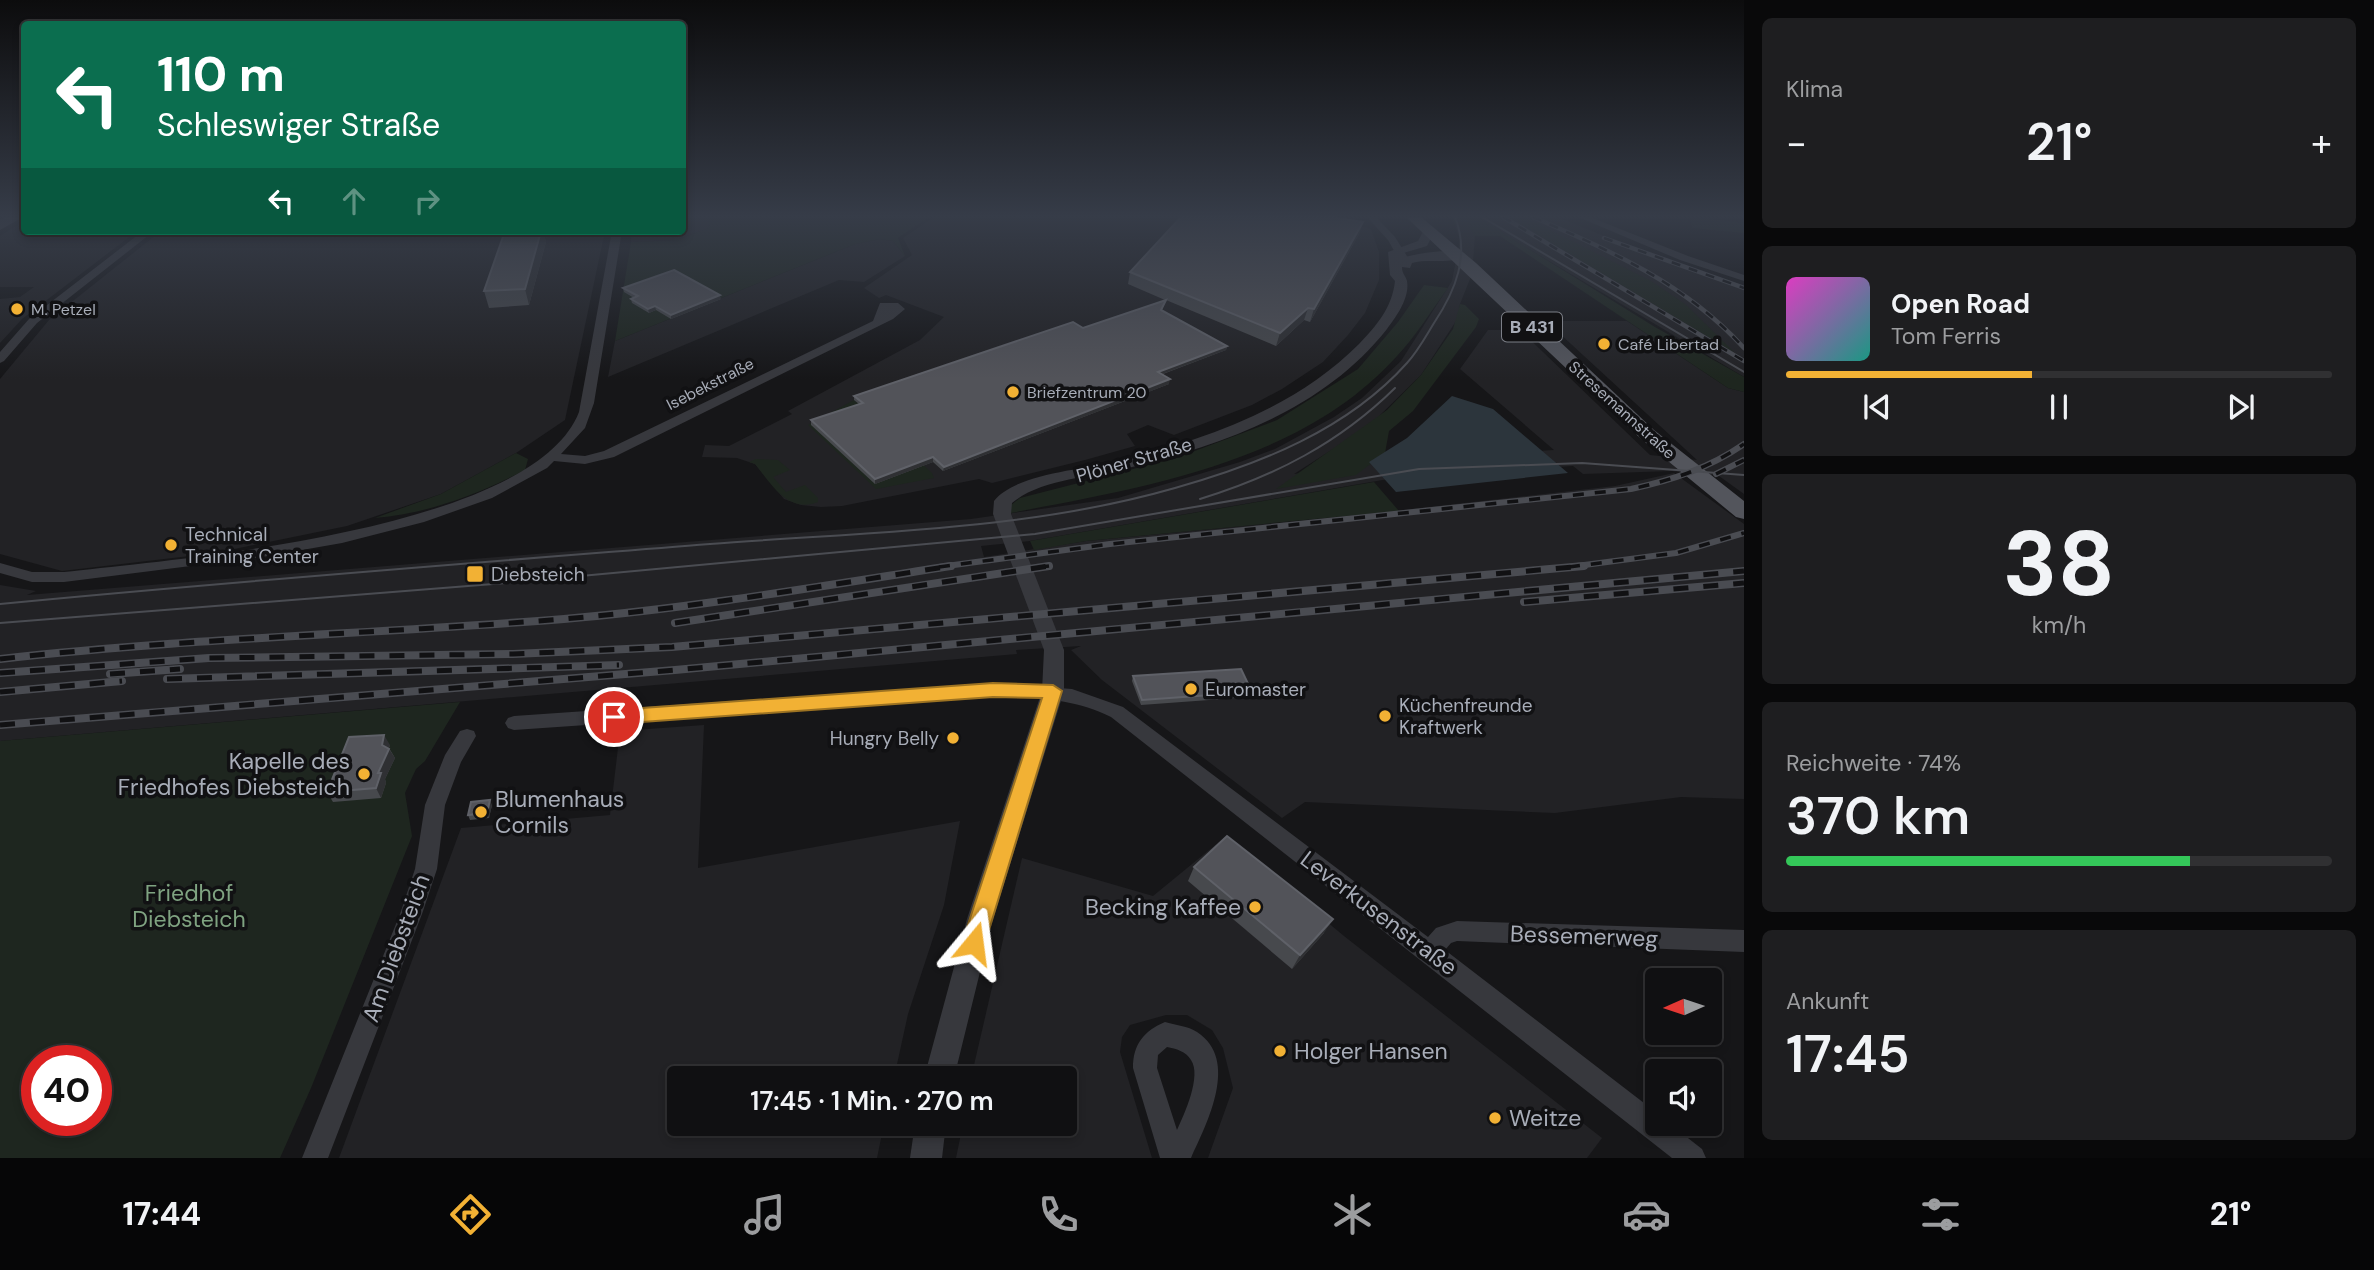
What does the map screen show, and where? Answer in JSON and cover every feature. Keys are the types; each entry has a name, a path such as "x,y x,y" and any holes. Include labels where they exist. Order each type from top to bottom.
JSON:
{"main road":[{"name":"Stresemannstraße","path":"1475,271 1647,434 1744,512"}],"street":[{"path":"0,359 33,321 97,271"},
{"path":"0,568 32,577 56,577 292,548 454,509 492,495 526,477 552,457 576,432 586,410 610,271"},
{"name":"Plöner Straße","path":"1053,691 1054,650 1002,514 1003,501 1013,492 1024,488 1167,453 1268,416 1351,363 1391,316 1400,298 1401,271"},
{"path":"1723,271 1744,278"},
{"name":"Isebekstraße","path":"552,457 585,460 609,454 878,320"},
{"name":"Leverkusenstraße","path":"514,723 993,690 1053,691 1083,696 1118,712 1381,916 1431,950 1693,1158"},
{"path":"942,1066 980,919 1053,691"},
{"name":"Am Diebsteich","path":"315,1158 407,924 426,869 435,805 452,760 467,736"},
{"name":"Bessemerweg","path":"1431,950 1444,935 1457,931 1744,941"},
{"path":"926,1158 929,1136"}],"shaded area":[{"path":"0,271 85,271 22,319 0,343 0,299 20,297 34,287 0,287"},
{"path":"111,271 597,271 565,420 516,453 441,494 347,526 215,553 62,571 0,554 0,379 49,320"},
{"path":"788,271 881,271 864,282 839,280 608,377 615,341"},
{"path":"889,271 1379,271 1379,280 1365,313 1348,335 1323,362 1282,389 1252,405 1174,435 1148,425 1127,434 1135,446 1085,460 992,483 979,479 842,506 821,507 801,505 784,499 755,464 737,458 702,457 705,445 729,446 792,414 788,411 920,340 944,317 886,295 879,298 864,288"},
{"path":"1454,271 1472,271 1460,304 1458,318 1421,375 1369,426 1294,474 1408,459 1554,450 1460,369 1488,330 1520,330 1650,455 1697,460 1546,321 1627,321 1728,388 1744,392 1744,494 1719,476 1672,471 1583,474 1573,466 1400,477 1030,541 981,546 984,557 1086,541 1332,518 1615,486 1674,473 1744,524 1744,799 1681,797 1555,813 1305,802 1282,818 1102,680 1071,650 1081,646 1016,650 1017,654 0,741 0,585 36,591 27,595 971,519 1118,498 1275,449 1334,417 1362,398 1401,361 1452,281"},
{"path":"1566,271 1697,271 1744,286 1744,377"},
{"path":"1452,396 1493,409 1568,473 1396,492 1369,462 1407,438"},
{"path":"704,725 698,868 960,821 944,905 908,1014 897,1066 667,1066 667,1136 882,1136 877,1158 339,1158 461,828 610,815 620,731"},
{"path":"1225,837 1344,936 1602,1138 1587,1158 1208,1158 1233,1088 1223,1048 1212,1030 1187,1015 1166,1015 1130,1025 1122,1037 1120,1052 1152,1158 956,1158 961,1136 1077,1136 1077,1066 974,1066 1022,858 1153,896"}],"green space":[{"path":"626,271 788,271 615,341"},
{"path":"1553,271 1564,271 1655,327 1744,377 1744,392 1728,388"},
{"path":"1598,271 1631,271 1651,281 1685,304 1735,353"},
{"path":"1424,285 1448,288 1397,356 1358,392 1315,422 1268,446 1218,465 1114,493 1011,513 1011,505 1020,498 1176,458 1277,420 1358,369 1398,322"},
{"path":"1460,304 1465,305 1479,319 1476,327 1413,411 1389,431 1385,453 1356,475 1276,489 1387,410 1421,375 1453,329"},
{"path":"854,400 932,473 934,478 876,489 808,425"},
{"path":"516,453 528,459 525,470 507,479 471,495 433,507 375,518 441,494"},
{"path":"756,459 778,460 790,470 773,477 786,492 805,485 818,498 818,502 807,505 789,501 774,488 755,464 749,462"},
{"path":"1374,482 1399,511 1086,541 1034,550 1030,541"},
{"name":"Friedhof Diebsteich","path":"460,702 425,761 416,769 405,793 412,836 311,1088 280,1158 0,1158 0,741"}],"building":[{"path":"491,271 530,271 525,289 484,291"},
{"path":"676,271 720,295 671,315 655,306 648,309 631,299 638,296 623,288"},
{"path":"1335,271 1314,309 1308,308 1280,333 1130,272"},
{"name":"Briefzentrum 20","path":"1166,300 1161,310 1227,346 1158,372 1170,379 944,467 933,457 875,479 811,420 863,403 854,396 1073,322 1083,328"},
{"name":"Euromaster","path":"1241,669 1252,692 1142,700 1133,676"},
{"name":"Kapelle des Friedhofes Diebsteich","path":"384,735 382,745 389,749 378,773 381,773 376,788 327,792 349,737"},
{"path":"490,800 487,813 468,815 471,802"},
{"name":"Becking Kaffee","path":"1227,836 1333,919 1300,955 1194,867"}],"tram line":[{"path":"0,604 443,565 944,528 1061,513 1119,502 1239,468 1330,426 1383,387 1407,363 1442,311 1458,271"},
{"path":"1573,271 1744,372"},
{"path":"1200,499 1254,480 1305,456 1374,408 1395,388"},
{"path":"0,623 506,583 1035,534 1419,469 1582,463 1744,475"}],"railway":[{"path":"1593,271 1744,361"},
{"path":"1646,271 1698,305 1744,348"},
{"path":"1697,271 1744,288"},
{"path":"939,567 1110,544 1631,489 1690,472 1744,444"},
{"path":"1716,474 1744,460"},
{"path":"1569,567 1676,553 1744,533"},
{"path":"0,659 211,641 564,619 758,596 951,566"},
{"path":"675,623 1049,566 1040,567"},
{"path":"0,673 209,658 513,654 672,647 1584,566"},
{"path":"0,725 675,670 1744,571"},
{"path":"1524,602 1744,583"},
{"path":"167,679 619,665"},
{"path":"110,674 180,669"},
{"path":"0,692 122,681"}],"place":[{"name":"M. Petzel","path":"17,309"},
{"name":"Café Libertad","path":"1604,344"},
{"name":"Briefzentrum 20","path":"1013,392"},
{"name":"Technical Training Center","path":"171,545"},
{"name":"Diebsteich","path":"475,574"},
{"name":"Euromaster","path":"1191,689"},
{"name":"Küchenfreunde Kraftwerk","path":"1385,716"},
{"name":"Hungry Belly","path":"953,738"},
{"name":"Kapelle des Friedhofes Diebsteich","path":"364,774"},
{"name":"Blumenhaus Cornils","path":"481,812"},
{"name":"Becking Kaffee","path":"1255,907"},
{"name":"Holger Hansen","path":"1280,1051"},
{"name":"Weitze","path":"1495,1118"}],"route":[{"path":"614,717 993,690 1053,691 1044,727 974,943"}]}
